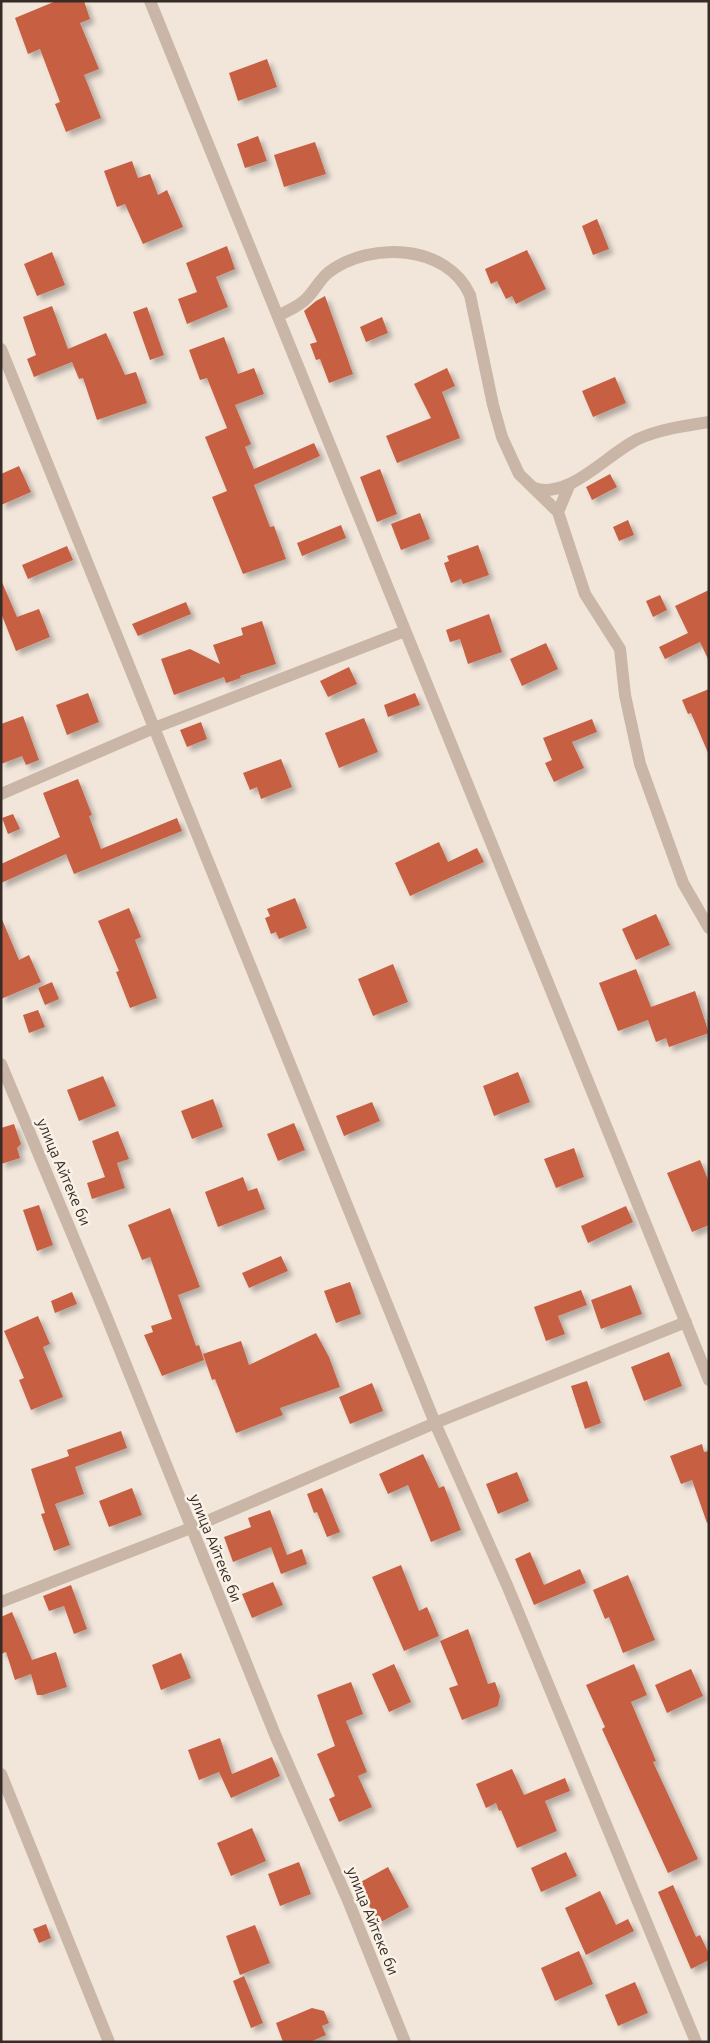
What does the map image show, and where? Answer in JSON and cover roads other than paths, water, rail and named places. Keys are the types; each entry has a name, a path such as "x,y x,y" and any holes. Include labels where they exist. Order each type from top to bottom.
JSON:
{"street":[{"path":"150,1 709,1380"},
{"path":"278,316 307,299 319,282 330,272 349,260 362,257 390,252 413,253 429,258 453,272 464,282 470,295 492,405 502,437 519,474 558,512 585,594 620,649 625,695 640,764 683,882 709,928"},
{"path":"1,349 435,1423 507,1585 696,2042"},
{"path":"534,488 544,491 569,486 637,440 662,430 709,422"},
{"path":"558,512 569,486"},
{"path":"1,794 154,728 405,631"},
{"name":"улица Айтеке би","path":"1,1064 100,1299 190,1528 276,1737 347,1898 405,2042"},
{"path":"1,1602 190,1528 435,1423 686,1322"},
{"path":"1,1774 109,2042"}]}
